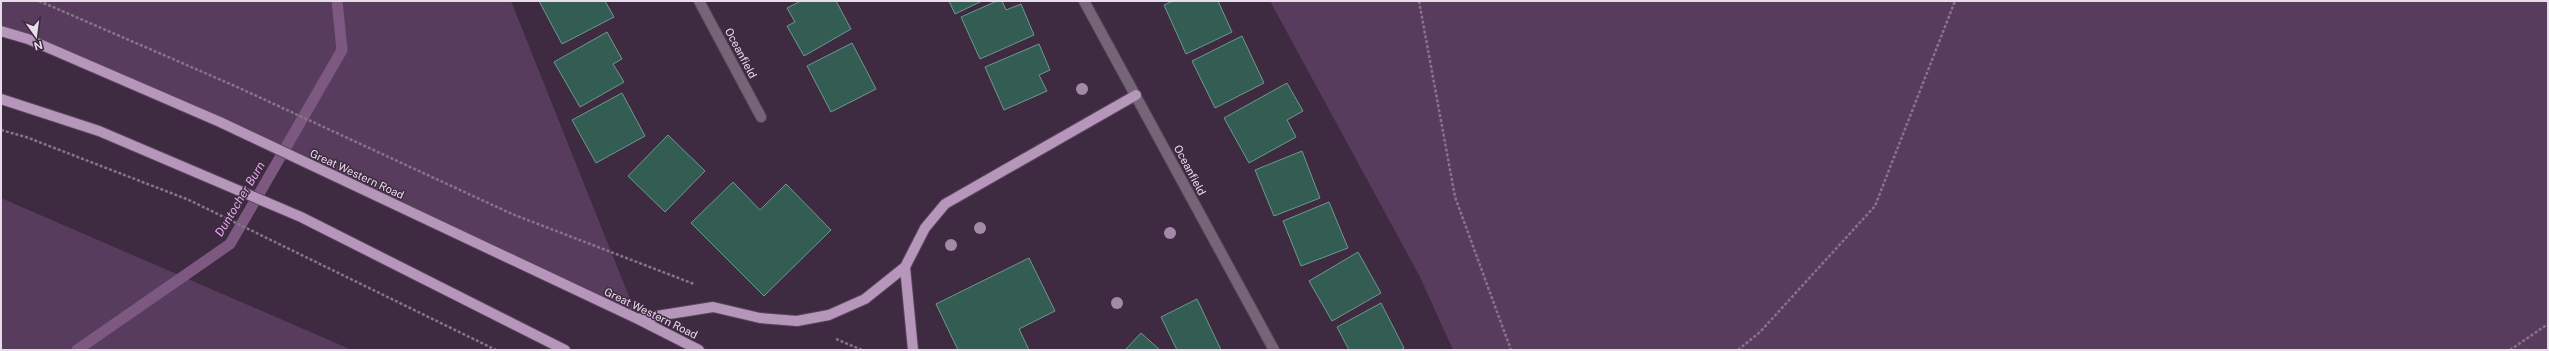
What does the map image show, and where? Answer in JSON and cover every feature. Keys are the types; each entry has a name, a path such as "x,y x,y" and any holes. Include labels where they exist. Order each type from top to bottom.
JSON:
{"main road":[{"name":"Great Western Road","path":"1,31 35,42 220,122 360,190 638,319 699,350"},
{"path":"638,319 713,307 760,318 797,321 829,315 866,299 905,267 925,228 945,204 1136,95"},
{"path":"1,99 99,131 202,173 301,217 340,238 566,350"},
{"path":"905,267 913,350"}],"street":[{"name":"Oceanfield","path":"700,1 761,117"},
{"name":"Oceanfield","path":"1084,1 1274,350"}],"path":[{"path":"39,1 235,86 383,153 512,214 698,285"},
{"path":"1419,1 1455,197 1511,350"},
{"path":"1738,350 1760,332 1874,206 1955,1"},
{"path":"1,130 26,137 189,200 496,350"},
{"path":"2510,350 2548,324"}],"shaded area":[{"path":"1,1 511,1 638,319 220,122 1,31"},
{"path":"1270,1 2548,1 2548,350 1453,350 1420,277"},
{"path":"1,198 352,350 1,350"}],"building":[{"path":"539,1 605,1 614,17 562,44"},
{"path":"801,1 836,1 851,29 804,56 787,26 795,22 787,8"},
{"path":"949,1 982,1 955,14"},
{"path":"997,1 1002,1 1006,10 1021,4 1034,35 980,59 961,17"},
{"path":"1173,1 1218,1 1232,32 1186,54 1164,5"},
{"path":"607,32 622,59 613,64 624,82 580,107 554,62"},
{"path":"1242,36 1264,83 1215,108 1192,61"},
{"path":"852,43 876,89 831,112 807,66"},
{"path":"1039,44 1050,70 1039,75 1047,91 1004,110 985,67"},
{"path":"1287,83 1303,111 1287,120 1296,137 1249,163 1224,118"},
{"path":"622,93 645,136 596,163 572,120"},
{"path":"668,135 705,171 665,212 628,176"},
{"path":"1302,151 1320,198 1274,216 1255,170"},
{"path":"733,182 760,210 786,184 831,230 764,296 691,223"},
{"path":"1329,202 1348,248 1301,266 1283,221"},
{"path":"1358,252 1381,293 1332,321 1309,281"},
{"path":"1029,258 1055,311 1019,329 1029,350 958,350 936,304"},
{"path":"1197,299 1221,350 1177,350 1161,317"},
{"path":"1381,303 1404,348 1400,350 1349,350 1337,327"},
{"path":"1141,333 1160,350 1125,350"}],"waterway":[{"name":"Duntocher Burn","path":"77,350 230,244 342,50 337,1"}]}
